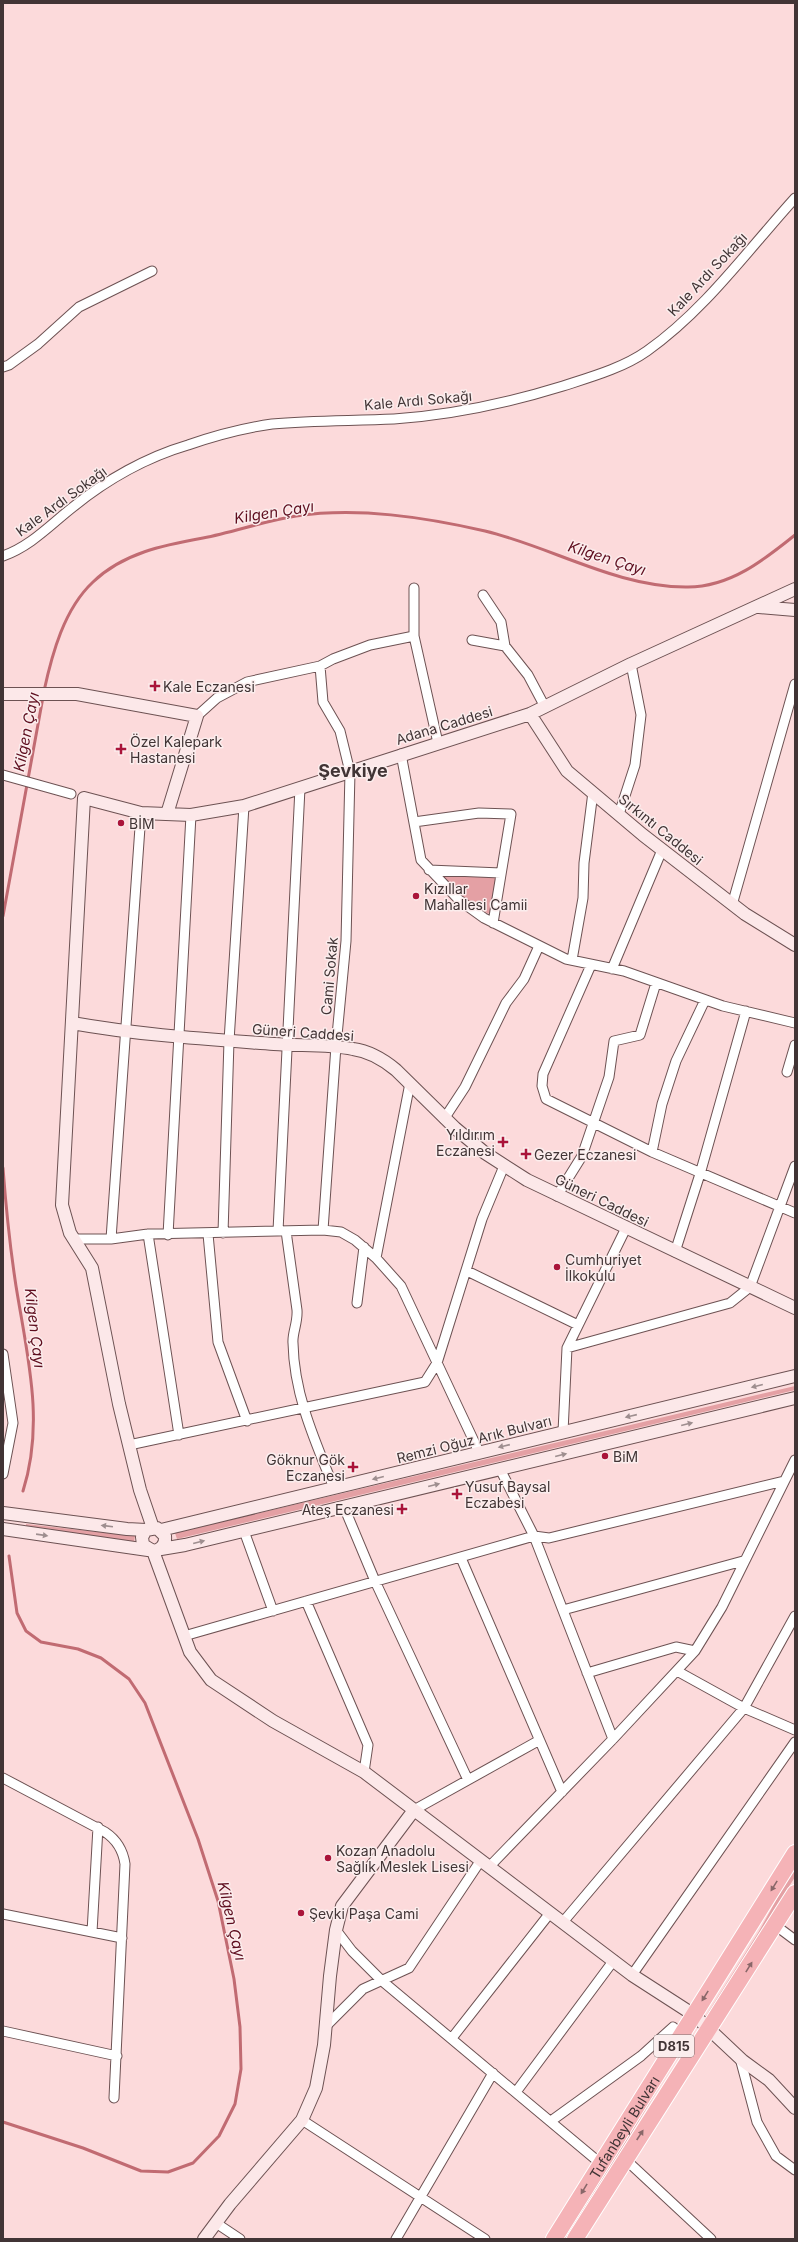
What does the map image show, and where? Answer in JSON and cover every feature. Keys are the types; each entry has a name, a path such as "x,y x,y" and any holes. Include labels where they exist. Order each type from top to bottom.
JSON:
{"highway":[{"name":"Tufanbeyli Bulvarı","path":"554,2239 600,2163 795,1853"},
{"name":"Tufanbeyli Bulvarı","path":"577,2238 625,2159 795,1893"}],"street":[{"name":"Kale Ardı Sokağı","path":"3,556 30,543 72,507 116,477 160,455 188,445 270,425 396,418 483,407 520,399 573,383 622,364 644,353 692,315 795,198"},
{"path":"3,367 9,365 38,344 79,307 152,271"},
{"path":"709,629 756,600 795,581"},
{"path":"414,588 414,636 438,743"},
{"name":"Adana Caddesi","path":"72,1023 84,798 141,813 191,815 244,806 401,754 530,714 631,664 795,589"},
{"path":"483,595 501,622 505,646 528,675 545,707"},
{"path":"758,607 795,610"},
{"path":"167,814 197,716 216,698 247,682 320,666 333,659 370,645 414,636"},
{"path":"472,640 505,646"},
{"path":"619,814 635,765 641,715 631,664"},
{"name":"Cami Sokak","path":"320,666 323,702 340,731 350,772 346,941 336,1046 322,1230"},
{"path":"732,905 795,684"},
{"path":"4,694 77,694 197,716"},
{"name":"Sırkıntı Caddesi","path":"530,714 567,771 662,850 732,905 795,945"},
{"path":"401,754 421,860 459,900 493,923 539,946 572,960 612,969 704,1000 795,1023"},
{"path":"3,775 71,794"},
{"path":"300,788 286,1045 282,1231 297,1310 298,1322 292,1342 302,1409 334,1488"},
{"path":"572,960 583,898 584,862 592,792"},
{"path":"223,1233 229,1041 244,806"},
{"path":"111,1239 124,1032 141,813"},
{"path":"414,822 479,813 511,814 493,923"},
{"path":"168,1235 191,815"},
{"path":"612,969 629,932 662,850"},
{"path":"429,870 501,873"},
{"path":"444,1119 465,1087 506,1002 524,979 539,946"},
{"path":"591,965 543,1074 542,1086 546,1098 652,1152 700,1174 795,1213"},
{"path":"557,1196 582,1156 592,1122 609,1077 614,1042 640,1035 656,983"},
{"path":"652,1152 662,1104 676,1061 704,1000"},
{"path":"675,1252 700,1174 746,1011"},
{"path":"72,1023 62,1205 70,1233 92,1268 129,1445 140,1490 154,1529 166,1540 154,1550"},
{"name":"Güneri Caddesi","path":"72,1023 124,1032 178,1037 286,1045 336,1046 354,1049 379,1059 396,1070 444,1119 504,1166 557,1196 795,1308"},
{"path":"787,1072 795,1045"},
{"path":"376,1258 410,1083"},
{"path":"129,1445 425,1382 437,1362 467,1271 482,1219 504,1166"},
{"path":"567,1348 730,1303 750,1286 795,1166"},
{"path":"563,1432 567,1348 626,1228"},
{"path":"74,1239 111,1239 148,1234 168,1235 322,1230 341,1232 364,1247 401,1286 479,1452"},
{"path":"148,1234 179,1435"},
{"path":"208,1234 218,1342 247,1421"},
{"path":"357,1303 364,1247"},
{"path":"467,1271 578,1325"},
{"path":"3,1354 13,1423 3,1474"},
{"name":"Remzi Oğuz Arık Bulvarı","path":"3,1513 154,1529 334,1488 795,1376"},
{"path":"3,1529 154,1550 244,1531 795,1398"},
{"path":"326,2026 363,1989 409,1968 485,1863 562,1792 695,1651 722,1607 743,1561 795,1460"},
{"path":"500,1470 534,1536 613,1739"},
{"path":"184,1636 534,1536 549,1538 784,1481"},
{"path":"344,1507 375,1582 468,1780"},
{"path":"154,1529 142,1541 154,1550 190,1652 211,1680 273,1721 364,1772 632,1975 694,2015 740,2058 769,2080 795,2108"},
{"path":"244,1531 273,1611"},
{"path":"461,1558 538,1741 562,1792"},
{"path":"563,1610 743,1561"},
{"path":"306,1601 368,1746 364,1772"},
{"path":"563,1922 744,1708 795,1616"},
{"path":"587,1673 676,1647 695,1651"},
{"path":"677,1670 744,1708 795,1730"},
{"path":"204,2239 302,2120 316,2088 324,2045 336,1930 342,1906 414,1810 538,1741"},
{"path":"632,1975 795,1742"},
{"path":"3,1778 98,1828 115,1840 124,1858 122,1938 114,2098"},
{"path":"92,1932 98,1828"},
{"path":"452,2038 550,1913"},
{"path":"3,1914 122,1938"},
{"path":"774,1925 795,1940"},
{"path":"336,1930 352,1951 381,1980 600,2163"},
{"path":"516,2092 614,1960"},
{"path":"551,2121 641,2056 673,2027 681,2035"},
{"path":"3,2031 117,2056"},
{"path":"740,2058 757,2122 776,2156 795,2170"},
{"path":"396,2239 493,2073"},
{"path":"302,2120 485,2239"},
{"path":"625,2159 710,2239"},
{"path":"216,2223 240,2239"}],"shaded area":[{"path":"439,873 496,877 492,915 462,898"},
{"path":"795,1386 795,1390 177,1539 175,1533"},
{"path":"26,1524 135,1536 134,1542 26,1526"},
{"path":"795,1866 795,1877 708,2017 706,2016 758,1933"},
{"path":"686,2040 687,2041 568,2239 561,2239"}],"waterway":[{"name":"Kilgen Çayı","path":"44,691 55,647 74,605 93,582 105,572 131,557 159,547 215,536 284,518 319,513 367,513 438,521 510,538 611,574 636,581 662,586 688,587 703,586 732,577 759,562 795,535"},
{"name":"Kilgen Çayı","path":"3,916 43,697"},
{"name":"Kilgen Çayı","path":"3,1168 12,1257 32,1388 33,1440 23,1491"},
{"name":"Kilgen Çayı","path":"3,2122 83,2148 141,2171 168,2172 193,2163 219,2136 235,2104 241,2069 240,2027 234,1979 218,1901 198,1839 145,1703 129,1679 101,1658 78,1649 41,1642 26,1631 17,1613 9,1556"}],"place":[{"name":"Kale Eczanesi","path":"155,686"},
{"name":"Özel Kalepark Hastanesi","path":"121,749"},
{"name":"BİM","path":"121,823"},
{"name":"Kızıllar Mahallesi Camii","path":"416,896"},
{"name":"Yıldırım Eczanesi","path":"503,1142"},
{"name":"Gezer Eczanesi","path":"526,1154"},
{"name":"Cumhuriyet İlkokulu","path":"557,1267"},
{"name":"BiM","path":"605,1456"},
{"name":"Göknur Gök Eczanesi","path":"353,1467"},
{"name":"Yusuf Baysal Eczabesi","path":"457,1494"},
{"name":"Ateş Eczanesi","path":"402,1509"},
{"name":"Kozan Anadolu Sağlık Meslek Lisesi","path":"328,1858"},
{"name":"Şevki Paşa Cami","path":"301,1913"}],"district":[{"name":"Şevkiye","path":"353,770"}]}
